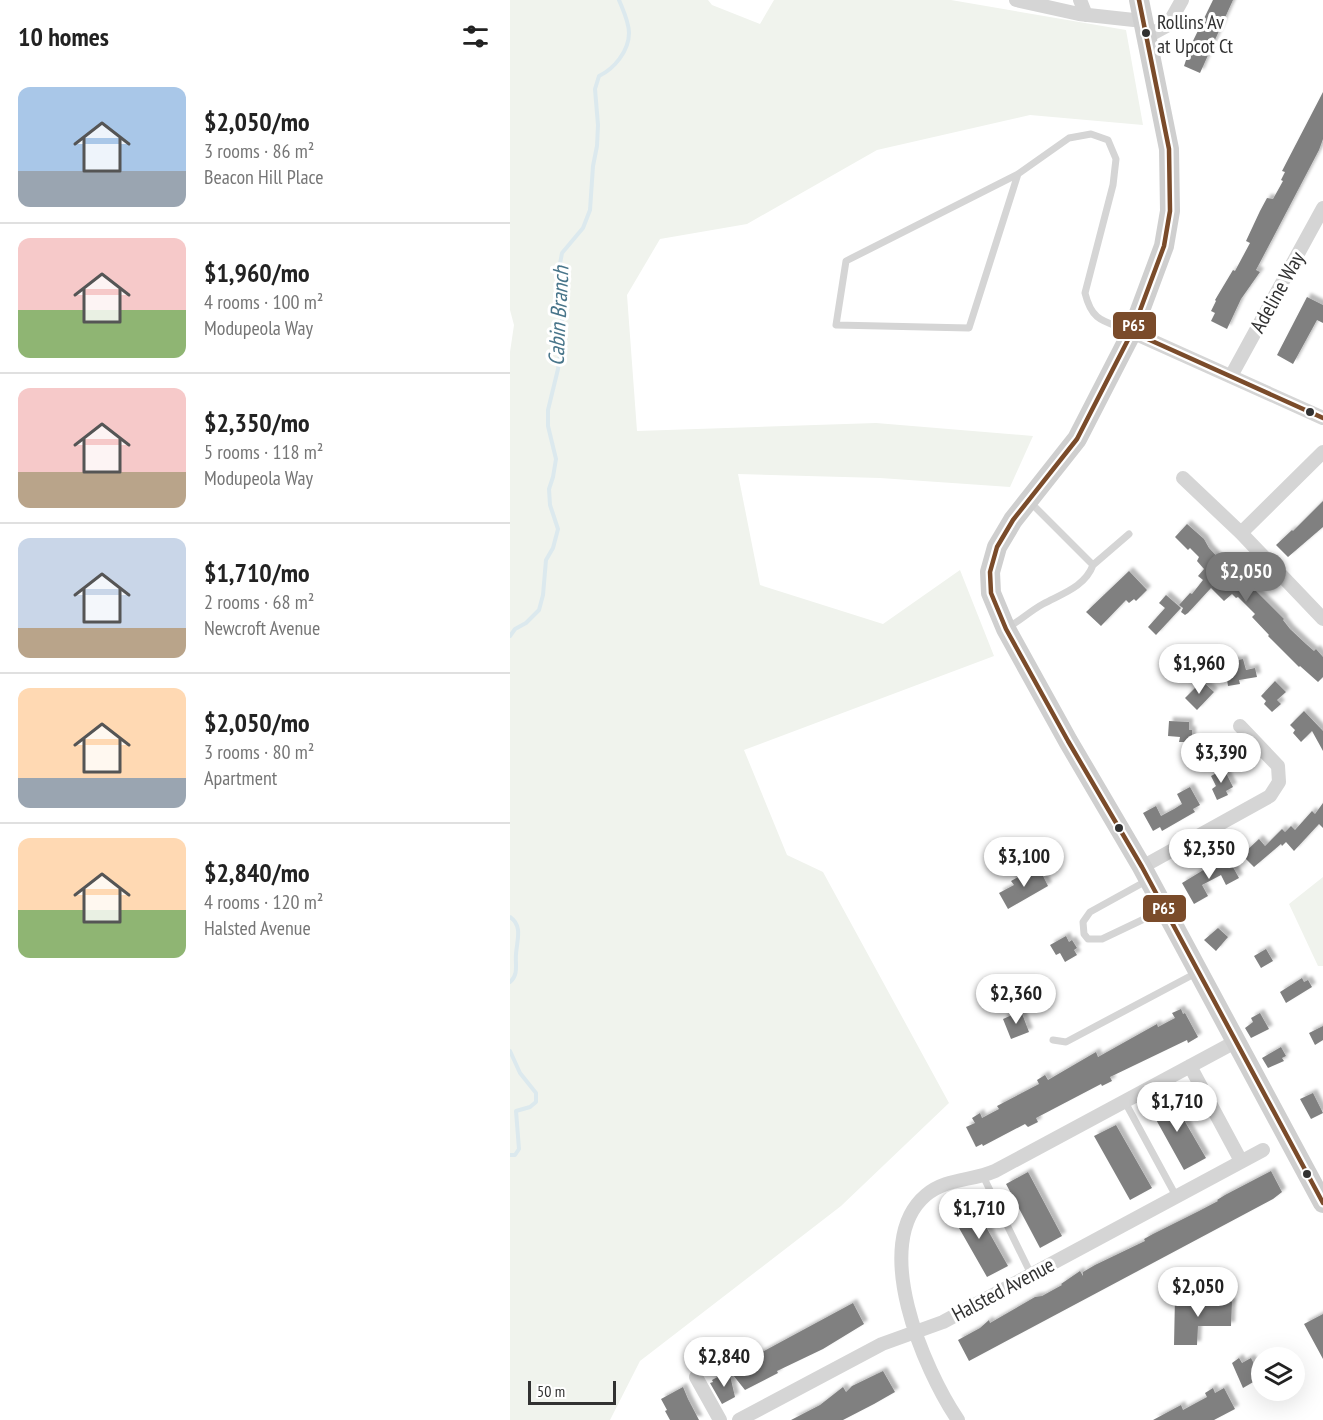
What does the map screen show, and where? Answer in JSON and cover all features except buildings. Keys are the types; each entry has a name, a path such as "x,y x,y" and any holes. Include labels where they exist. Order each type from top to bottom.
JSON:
{"street":[{"path":"1016,0 1145,29 1168,25 1182,0"},
{"path":"1080,0 1086,15"},
{"path":"1139,0 1167,140 1170,211 1164,246 1132,332 1077,439 997,547 990,572 991,593 1006,628 1068,741 1146,873 1235,1042 1321,1195"},
{"name":"Adeline Way","path":"1231,376 1323,207"},
{"path":"1132,332 1323,418"},
{"path":"1241,533 1323,452"},
{"path":"1183,478 1241,533 1323,619"},
{"path":"1146,873 1270,796 1279,782 1278,766 1240,726"},
{"path":"958,1420 924,1360 904,1295 902,1259 904,1231 909,1215 927,1194 940,1185 983,1176 1235,1042"},
{"path":"1190,1066 1241,1161"},
{"name":"Halsted Avenue","path":"739,1420 882,1344 943,1322 1263,1150"},
{"path":"696,1377 720,1420"}],"lane":[{"path":"1018,174 969,328 836,325 846,261 1018,174 1069,138 1091,134 1108,140 1116,159 1113,185 1084,293 1089,310 1101,320 1132,332"},
{"path":"1029,501 1093,565"},
{"path":"1006,628 1082,583 1093,565 1130,534"},
{"path":"1146,873 1090,912 1083,922 1084,934 1088,939 1102,939 1165,909"},
{"path":"1053,1040 1066,1042 1198,972"},
{"path":"1125,1102 1176,1196"},
{"path":"983,1176 1031,1274"}],"shaded area":[{"path":"510,0 708,0 712,5 760,24 774,0 951,0 1126,30 1143,125 1030,115 877,150 747,224 660,239 627,295 637,431 876,423 1033,436 1010,487 880,478 738,474 760,585 883,624 960,570 994,656 744,750 787,855 823,872 949,1103 841,1206 640,1361 610,1420 510,1420 510,352 514,325 510,310"},
{"path":"1323,877 1323,966 1318,966 1289,904"}],"waterway":[{"name":"Cabin Branch","path":"510,636 515,629 526,623 539,610 543,595 546,560 553,548 558,529 550,505 549,489 556,459 548,426 548,410 561,346 563,293 559,269 562,253 583,228 590,210 598,125 595,89 599,76 620,59 628,40 628,25 619,0"},
{"name":"Cabin Branch","path":"510,917 518,929 516,973 510,982"},
{"name":"Cabin Branch","path":"510,1051 520,1073 536,1093 536,1102 530,1107 516,1111 519,1149 515,1155 510,1155"}],"transit line":[{"name":"P65","path":"1139,0 1169,149 1170,211 1164,246 1132,332 1077,439 1013,520 997,547 990,572 991,593 1006,629 1142,867 1323,1203"},
{"name":"P65","path":"1132,332 1323,418"}],"place":[{"name":"Rollins Av at Upcot Ct","path":"1146,33"}]}
